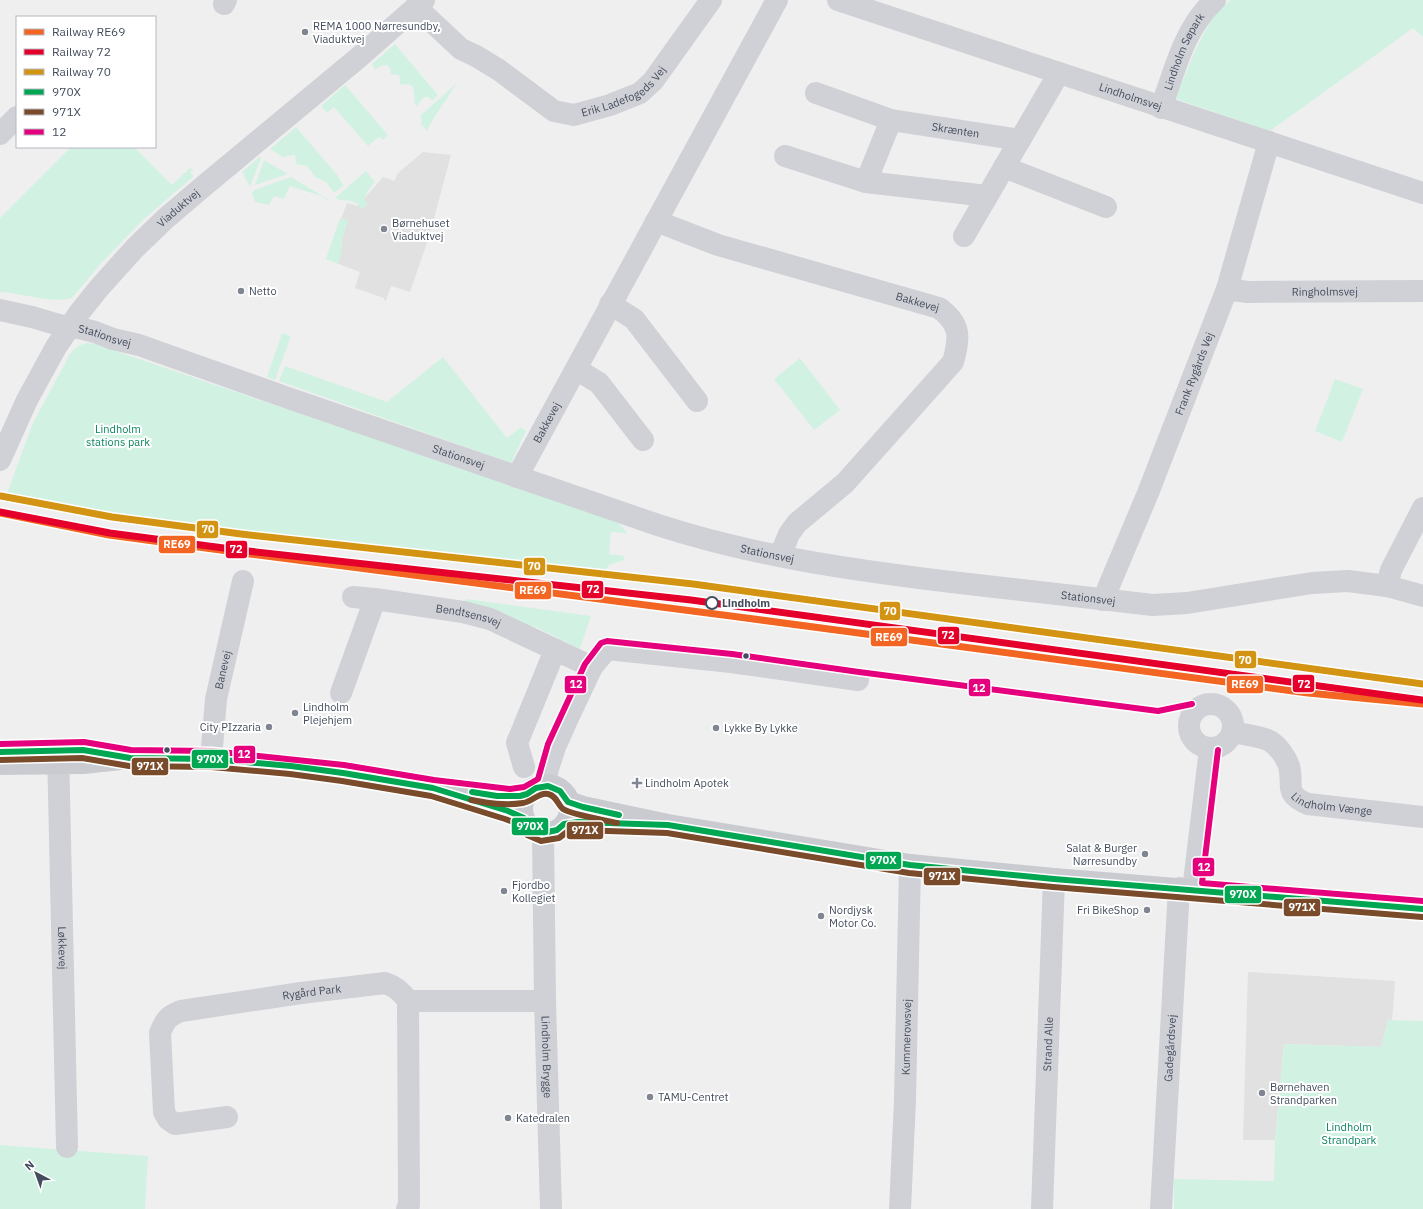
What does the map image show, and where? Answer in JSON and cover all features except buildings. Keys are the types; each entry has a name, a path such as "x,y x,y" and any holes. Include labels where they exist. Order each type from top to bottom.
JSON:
{"main road":[{"path":"0,764 58,757 83,750 130,758 211,760 306,768 433,788 510,797 536,790 553,787 560,790 565,796 570,810 564,824 557,830 550,833 543,833 531,828 524,818 522,810 523,802 536,790"},
{"path":"0,752 58,757"},
{"path":"433,788 508,811 524,818"},
{"path":"568,802 582,807 668,825 910,865 1054,879 1423,908"},
{"path":"564,824 578,822 668,825"}],"street":[{"name":"Erik Ladefogeds Vej","path":"420,2 461,49 499,70 554,111 574,115 610,105 640,93 653,80 711,0"},
{"name":"Bakkevej","path":"517,477 777,0"},
{"name":"Lindholmsvej","path":"838,0 1161,108 1423,193"},
{"name":"Lindholm Søpark","path":"1161,108 1186,39 1197,20 1215,0"},
{"name":"Viaduktvej","path":"0,460 11,433 35,384 75,320 112,272 165,219 358,58 420,2"},
{"path":"964,236 1059,73"},
{"name":"Skrænten","path":"816,93 891,120 1020,140"},
{"path":"866,182 891,120"},
{"name":"Frank Rygårds Vej","path":"1104,600 1148,493 1227,289 1269,142"},
{"path":"785,156 866,182 987,196"},
{"path":"1004,167 1106,207"},
{"name":"Bakkevej","path":"656,220 718,245 939,308 949,315 954,323 958,335 958,346 953,362 845,483 797,523 788,534 780,556"},
{"name":"Ringholmsvej","path":"1227,289 1247,292 1423,291"},
{"path":"0,304 35,305 67,312 75,320 59,325 0,310"},
{"path":"610,304 634,319 697,400"},
{"name":"Stationsvej","path":"75,320 95,332 113,339 139,345 291,399 694,537 780,556 862,571 1153,605 1187,603 1332,581 1348,581 1387,586 1423,596"},
{"path":"576,369 599,384 642,440"},
{"path":"1387,586 1391,570 1423,508"},
{"name":"Banevej","path":"211,760 216,699 243,581"},
{"name":"Bendtsensvej","path":"353,597 463,612 490,619 592,667"},
{"path":"341,693 375,599"},
{"path":"536,790 548,769 555,747 592,667 607,649 731,662 858,680"},
{"path":"524,767 517,743 555,650"},
{"path":"1206,704 1222,706 1232,717 1234,725 1233,732 1230,739 1218,748 1210,749 1203,747 1198,744 1190,733 1190,719 1194,712 1206,704"},
{"name":"Lindholm Vænge","path":"1233,732 1270,741 1282,752 1289,767 1290,789 1299,801 1308,804 1423,816"},
{"name":"Gadegårdsvej","path":"1161,1209 1186,889 1210,749"},
{"name":"Løkkevej","path":"58,757 68,1146"},
{"name":"Lindholm Brygge","path":"543,833 545,1001 551,1209"},
{"name":"Kummerowsvej","path":"900,1209 905,1100 910,865"},
{"name":"Strand Alle","path":"1042,1209 1054,879"},
{"name":"Rygård Park","path":"227,1118 175,1124 168,1119 164,1112 160,1033 164,1023 171,1015 181,1010 357,985 384,983 402,992 408,1001"},
{"path":"406,1209 409,1204 408,1001"},
{"name":"Lindholm Brygge","path":"408,1001 545,1001"}],"shaded area":[{"name":"Børnehuset Viaduktvej","path":"423,152 451,155 428,240 410,292 391,286 386,301 384,298 355,288 360,272 326,259 347,203 358,206 383,177 394,181 398,173"},
{"name":"Børnehaven Strandparken","path":"1248,972 1395,981 1392,1021 1388,1021 1381,1047 1284,1044 1275,1140 1243,1140"}],"green space":[{"path":"1231,0 1423,0 1423,37 1413,28 1270,131 1176,99 1196,49 1214,13"},
{"path":"395,44 437,94 432,101 429,97 425,97 416,106 413,88 408,84 402,85 400,83 399,75 391,74 390,68 387,65 381,66 375,70 372,64"},
{"path":"457,83 427,131 421,124 422,119 420,116"},
{"path":"345,85 388,135 383,140 379,137 368,146 334,107 327,113 321,106"},
{"path":"296,127 339,177 340,181 344,185 334,193 326,182 315,177 307,166 296,164 295,155 283,157 270,149"},
{"path":"70,148 135,148 172,185 190,168 193,170 190,172 194,176 144,219 103,261 72,298 66,300 0,292 0,218"},
{"path":"259,157 261,158 250,187 242,172"},
{"path":"264,160 288,174 255,185"},
{"path":"366,171 375,182 366,196 364,201 368,202 362,210 359,205 352,201 339,200 335,198"},
{"path":"291,177 329,201 321,196 290,186 284,199 274,196 269,205 255,202 252,194 254,190"},
{"path":"340,218 348,221 343,237 338,264 326,259"},
{"path":"282,333 291,336 275,380 267,377"},
{"name":"Lindholm stations park","path":"88,343 95,344 616,521 627,533 611,532 609,554 624,556 624,560 609,565 601,578 5,499 32,425 70,354 78,346"},
{"path":"443,357 507,438 521,427 526,431 511,463 279,381 285,366 387,402"},
{"path":"800,358 840,410 814,430 774,379"},
{"path":"1335,379 1363,389 1342,442 1315,431"},
{"path":"466,599 591,616 580,649 538,628 463,605"},
{"name":"Lindholm Strandpark","path":"1388,1020 1423,1021 1423,1209 1174,1209 1174,1179 1274,1181 1275,1140 1284,1044 1381,1047"},
{"path":"0,1145 148,1156 145,1209 0,1209"}],"rail line":[{"name":"70","path":"1,496 112,517 241,534 693,584 1423,684"},
{"name":"72","path":"0,512 110,533 239,550 691,600 1422,700"},
{"name":"RE69","path":"0,513 109,535 250,554 1308,693 1423,704"}],"transit line":[{"name":"12","path":"0,744 84,742 131,750 212,751 344,765 434,780 510,789 524,787 538,779 548,744 585,664 601,643 607,641 732,654 1158,711 1192,704"},
{"name":"970X","path":"0,752 83,750 130,758 211,759 291,766 343,773 433,788 508,811 524,818 531,828 543,833 557,830 564,824 578,822 668,825 910,865 1054,879 1423,909"},
{"name":"12","path":"1218,750 1202,883 1423,901"},
{"name":"971X","path":"0,760 82,758 129,766 211,767 290,774 342,781 431,796 519,824 527,835 541,841 559,838 567,832 578,830 667,833 909,873 1053,887 1422,917"},
{"name":"970X","path":"472,792 497,796 520,796 527,794 536,788 548,786 560,791 568,802 619,815"},
{"name":"971X","path":"471,800 497,804 516,804 526,802 542,794 548,794 553,796 563,809 581,815 617,823"}],"place":[{"name":"REMA 1000 Nørresundby, Viaduktvej","path":"305,32"},
{"name":"Børnehuset Viaduktvej","path":"384,229"},
{"name":"Netto","path":"241,291"},
{"name":"Lindholm","path":"712,603"},
{"name":"Lindholm Plejehjem","path":"295,713"},
{"name":"City PIzzaria","path":"269,727"},
{"name":"Lykke By Lykke","path":"716,728"},
{"name":"Lindholm Apotek","path":"637,783"},
{"name":"Salat & Burger Nørresundby","path":"1145,854"},
{"name":"Fjordbo Kollegiet","path":"504,891"},
{"name":"Fri BikeShop","path":"1147,910"},
{"name":"Nordjysk Motor Co.","path":"821,916"},
{"name":"Børnehaven Strandparken","path":"1262,1093"},
{"name":"TAMU-Centret","path":"650,1097"},
{"name":"Katedralen","path":"508,1118"}]}
